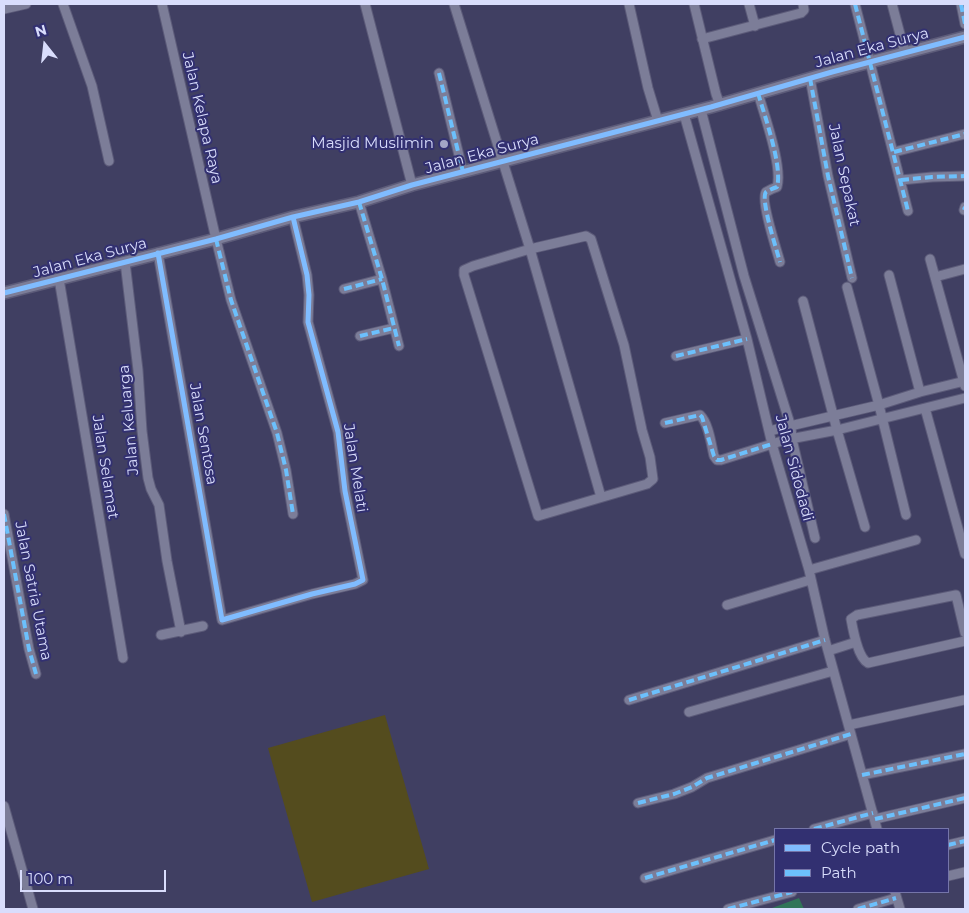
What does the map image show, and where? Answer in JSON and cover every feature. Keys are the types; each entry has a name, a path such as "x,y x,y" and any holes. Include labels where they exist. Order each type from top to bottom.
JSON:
{"street":[{"path":"4,9 26,4"},
{"path":"63,4 92,86 109,161"},
{"name":"Jalan Kelapa Raya","path":"162,4 231,300 277,433 286,470 293,514"},
{"path":"365,4 412,186"},
{"path":"454,4 530,249 601,498"},
{"path":"629,4 648,88 658,121"},
{"path":"694,4 720,104"},
{"path":"749,4 754,26"},
{"path":"702,39 800,13 804,10 804,4"},
{"path":"855,4 908,210"},
{"path":"892,4 905,53"},
{"path":"961,4 965,24"},
{"name":"Jalan Eka Surya","path":"4,293 216,239 293,217 359,202 502,161 701,110 810,78 965,37"},
{"path":"439,74 464,172"},
{"name":"Jalan Sepakat","path":"810,78 828,176 852,278"},
{"path":"758,93 773,148 779,180 777,187 766,192 764,196 780,262"},
{"path":"701,110 744,276 791,427 792,439 815,538"},
{"name":"Jalan Sidodadi","path":"684,114 747,339 772,444 809,570 833,671 877,828"},
{"path":"894,152 965,134"},
{"path":"901,180 965,176"},
{"path":"359,202 382,278 399,346"},
{"name":"Jalan Melati","path":"222,620 312,594 355,584 362,580 345,491 338,432 308,322 309,295 307,275 293,217"},
{"path":"586,236 591,239 624,345 642,430 654,474 653,480 647,484 538,516 464,275 466,268 530,249 586,236"},
{"name":"Jalan Sentosa","path":"158,253 222,620"},
{"path":"769,431 879,405 920,392 965,383 930,259"},
{"name":"Jalan Keluarga","path":"125,262 148,478 159,505 167,561 181,632"},
{"path":"935,277 965,269"},
{"path":"889,275 920,392"},
{"path":"344,289 382,278"},
{"name":"Jalan Selamat","path":"59,279 123,658"},
{"path":"847,287 906,515"},
{"path":"803,301 834,416 836,430 864,528"},
{"path":"360,336 394,328"},
{"path":"676,356 747,339"},
{"path":"665,423 700,415 714,456 717,460 721,460 772,444 965,398"},
{"path":"925,408 965,554"},
{"name":"Jalan Satria Utama","path":"4,514 36,674"},
{"path":"809,570 916,540"},
{"path":"728,605 810,580"},
{"path":"965,633 956,595 853,616 851,619 856,642 863,660 868,663 965,641"},
{"path":"161,635 203,626"},
{"path":"629,700 825,640"},
{"path":"828,651 856,642"},
{"path":"689,712 833,671"},
{"path":"638,803 674,794 692,787 707,778 850,730 964,700"},
{"path":"862,775 965,754"},
{"path":"819,828 965,798"},
{"path":"4,806 33,909"},
{"path":"645,878 774,840"},
{"path":"949,844 965,840"},
{"path":"949,876 965,872"},
{"path":"728,909 788,893"},
{"path":"858,909 895,895 900,909"}],"shaded area":[{"path":"385,715 429,869 312,902 268,748"},
{"path":"799,898 804,909 772,908"}],"marked path":[{"path":"855,4 908,211"},
{"path":"961,4 965,24"},
{"path":"439,73 463,172"},
{"path":"810,78 828,176 852,278"},
{"path":"758,93 772,140 777,167 777,187 766,192 765,204 780,262"},
{"path":"894,152 965,134"},
{"path":"901,180 965,176"},
{"path":"359,202 382,279 399,346"},
{"path":"216,239 231,300 277,433 286,470 293,514"},
{"path":"344,289 382,279"},
{"path":"360,336 394,328"},
{"path":"676,356 747,339"},
{"path":"665,423 700,415 717,460 772,444"},
{"path":"4,514 29,649 36,674"},
{"path":"629,700 825,640"},
{"path":"638,803 674,794 692,787 707,778 851,734"},
{"path":"862,775 965,754"},
{"path":"875,819 965,798"},
{"path":"818,828 873,813"},
{"path":"645,878 774,840"},
{"path":"949,845 965,841"},
{"path":"728,909 788,893"},
{"path":"858,909 896,898"}],"cycle path":[{"path":"4,293 216,239 293,217 359,202 412,185 711,107 832,72 965,37"},
{"path":"158,253 222,620 312,594 355,584 363,580 345,491 338,432 308,322 309,295 307,275 293,217"}],"place":[{"name":"Masjid Muslimin","path":"444,144"}]}
